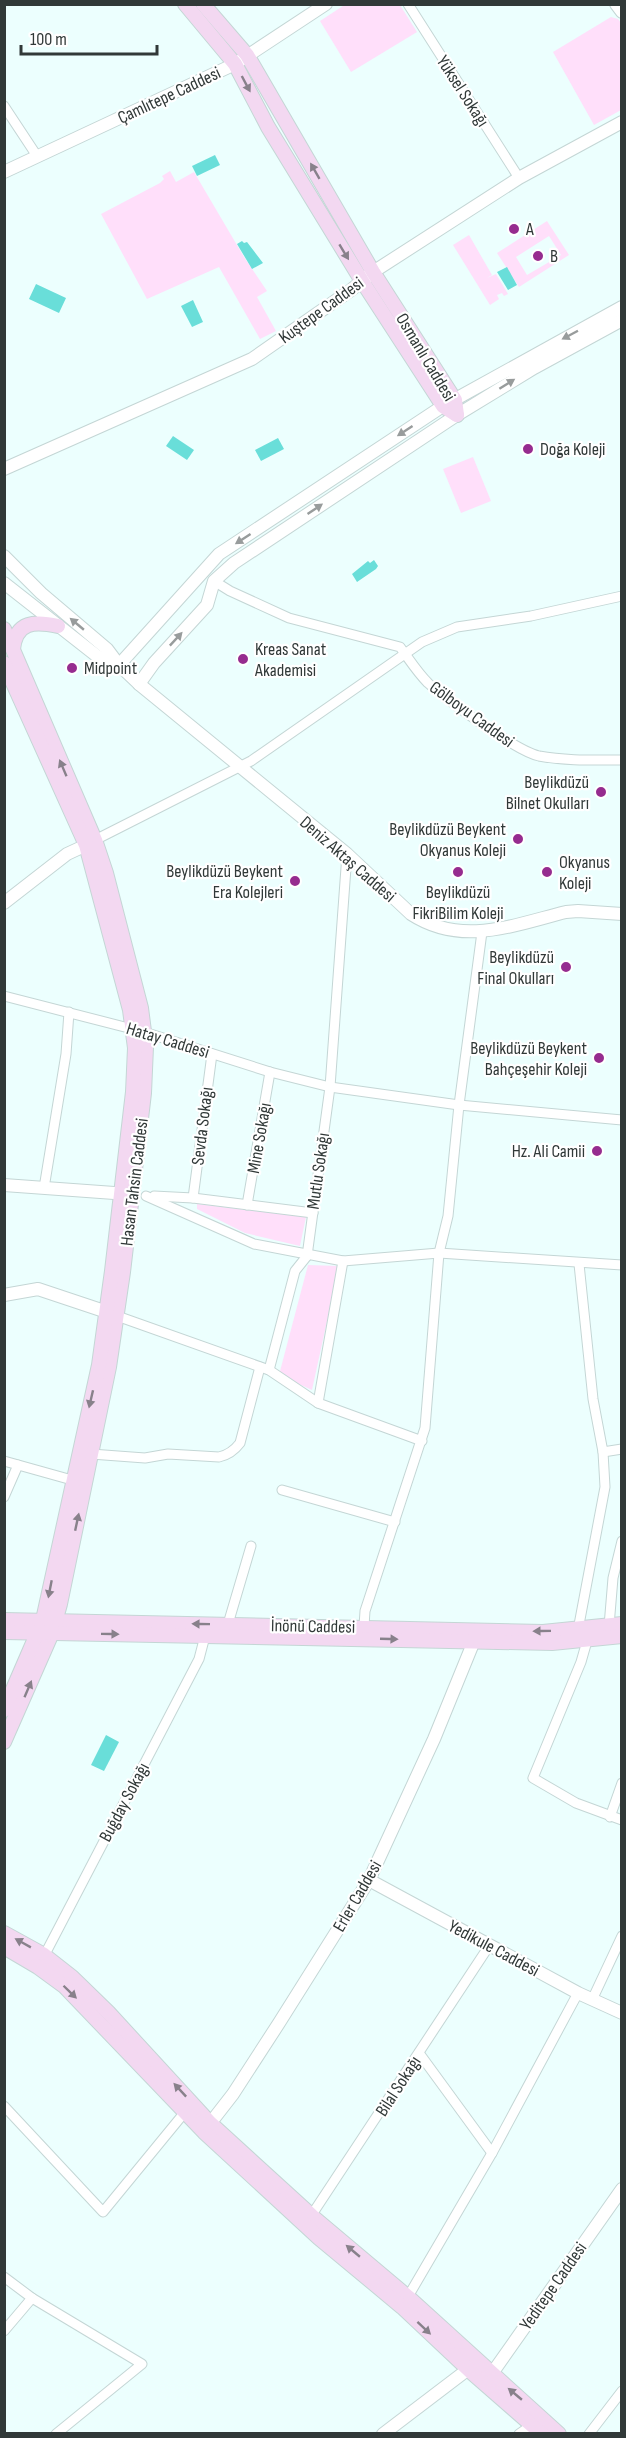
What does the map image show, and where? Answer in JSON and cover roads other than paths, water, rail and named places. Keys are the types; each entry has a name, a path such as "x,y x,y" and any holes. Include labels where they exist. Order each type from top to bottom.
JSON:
{"main road":[{"name":"Osmanlı Caddesi","path":"185,4 235,64 268,127 362,281 457,415"},
{"name":"Osmanlı Caddesi","path":"203,4 247,55 449,403"},
{"path":"13,649 18,631 33,623 58,626"},
{"name":"Hasan Tahsin Caddesi","path":"4,629 91,843 127,998 146,1047 144,1093 133,1195 111,1313 72,1480 48,1626 4,1710"},
{"path":"4,663 91,843"},
{"name":"Hasan Tahsin Caddesi","path":"4,1742 48,1626 91,1454 109,1366 111,1313"},
{"name":"İnönü Caddesi","path":"4,1620 48,1626"},
{"name":"İnönü Caddesi","path":"4,1632 48,1626 228,1624 363,1632"},
{"path":"48,1626 205,1636 363,1632 475,1636 552,1643 615,1625"},
{"path":"583,1635 621,1636"},
{"path":"4,1933 41,1961 185,2112 207,2127"},
{"path":"4,1947 41,1961 72,1977 108,2012 207,2127 308,2220 405,2302 473,2366 559,2433"},
{"path":"488,2379 537,2429"}],"street":[{"name":"Çamlıtepe Caddesi","path":"4,172 235,64 326,4"},
{"name":"Yüksel Sokağı","path":"408,4 519,178"},
{"path":"616,4 621,12"},
{"path":"4,106 37,156"},
{"name":"Kuştepe Caddesi","path":"4,469 168,398 252,358 374,272 519,178 621,122"},
{"path":"119,665 219,554 449,403 621,307"},
{"path":"139,684 154,663 207,605 214,581 234,563 457,415 534,368 621,320"},
{"path":"4,556 41,593 107,649 119,665"},
{"path":"202,573 230,591 289,618 391,643 400,647 405,654"},
{"path":"4,583 97,656 119,665"},
{"path":"4,903 67,854 251,760 422,642 457,627 531,616 621,596"},
{"name":"Gölboyu Caddesi","path":"405,654 429,684 514,746 545,757 621,760"},
{"name":"Deniz Aktaş Caddesi","path":"119,665 139,684 347,854 421,921 456,931 482,932 566,912 621,914"},
{"name":"Mutlu Sokağı","path":"307,1256 330,1087 347,854"},
{"path":"363,1632 365,1611 422,1441 439,1253 448,1216 459,1105 482,932"},
{"name":"Hatay Caddesi","path":"4,996 138,1030 270,1072 330,1087 459,1105 621,1120"},
{"path":"44,1188 66,1054 69,1012"},
{"name":"Sevda Sokağı","path":"193,1198 212,1054"},
{"name":"Mine Sokağı","path":"247,1205 270,1072"},
{"path":"4,1185 193,1198 313,1213"},
{"path":"133,1195 254,1244 307,1256 343,1261 439,1253 621,1265"},
{"path":"91,1454 145,1458 168,1454 219,1457 227,1455 240,1443 296,1271 307,1256"},
{"path":"318,1403 343,1261"},
{"path":"579,1264 593,1399 603,1452 605,1487 581,1662 533,1778 576,1803 621,1820"},
{"path":"4,1295 38,1289 111,1313 265,1369 318,1403 422,1441"},
{"path":"603,1452 621,1449"},
{"path":"4,1461 72,1480"},
{"path":"4,1497 18,1465"},
{"path":"282,1490 395,1522"},
{"path":"615,1625 613,1578 621,1541"},
{"path":"228,1624 251,1546"},
{"name":"Buğday Sokağı","path":"41,1961 199,1659 204,1647 205,1636"},
{"name":"Erler Caddesi","path":"207,2127 233,2094 369,1881 438,1729 475,1636"},
{"path":"610,1817 621,1783"},
{"name":"Yedikule Caddesi","path":"369,1881 578,1993 621,2013"},
{"path":"592,2000 621,1936"},
{"name":"Bilal Sokağı","path":"308,2220 489,1946"},
{"path":"405,2302 492,2153 578,1993"},
{"path":"419,2053 492,2153"},
{"path":"4,2106 103,2212 185,2112"},
{"name":"Yeditepe Caddesi","path":"488,2379 621,2189"},
{"path":"4,2277 32,2298 142,2364 56,2433"},
{"path":"4,2331 32,2298"},
{"path":"383,2433 473,2366"},
{"path":"589,2433 621,2391"},
{"path":"519,2433 537,2429"}],"water":[{"path":"215,155 220,165 197,176 192,166"},
{"path":"242,241 247,242 263,263 252,269 237,244"},
{"path":"507,267 517,285 508,290 497,272"},
{"path":"36,284 66,298 59,313 29,299"},
{"path":"193,300 203,322 192,327 181,306"},
{"path":"173,436 194,450 187,460 166,446"},
{"path":"278,438 284,449 261,461 255,450"},
{"path":"374,560 378,566 376,569 357,582 352,574 368,561 370,563"},
{"path":"106,1735 119,1742 104,1771 91,1765"}],"place":[{"name":"A","path":"514,229"},
{"name":"B","path":"538,256"},
{"name":"Doğa Koleji","path":"528,449"},
{"name":"Kreas Sanat Akademisi","path":"243,659"},
{"name":"Midpoint","path":"72,668"},
{"name":"Beylikdüzü Bilnet Okulları","path":"601,792"},
{"name":"Beylikdüzü Beykent Okyanus Koleji","path":"518,839"},
{"name":"Beylikdüzü FikriBilim Koleji","path":"458,872"},
{"name":"Okyanus Koleji","path":"547,872"},
{"name":"Beylikdüzü Beykent Era Kolejleri","path":"295,881"},
{"name":"Beylikdüzü Final Okulları","path":"566,967"},
{"name":"Beylikdüzü Beykent Bahçeşehir Koleji","path":"599,1058"},
{"name":"Hz. Ali Camii","path":"597,1151"}]}
